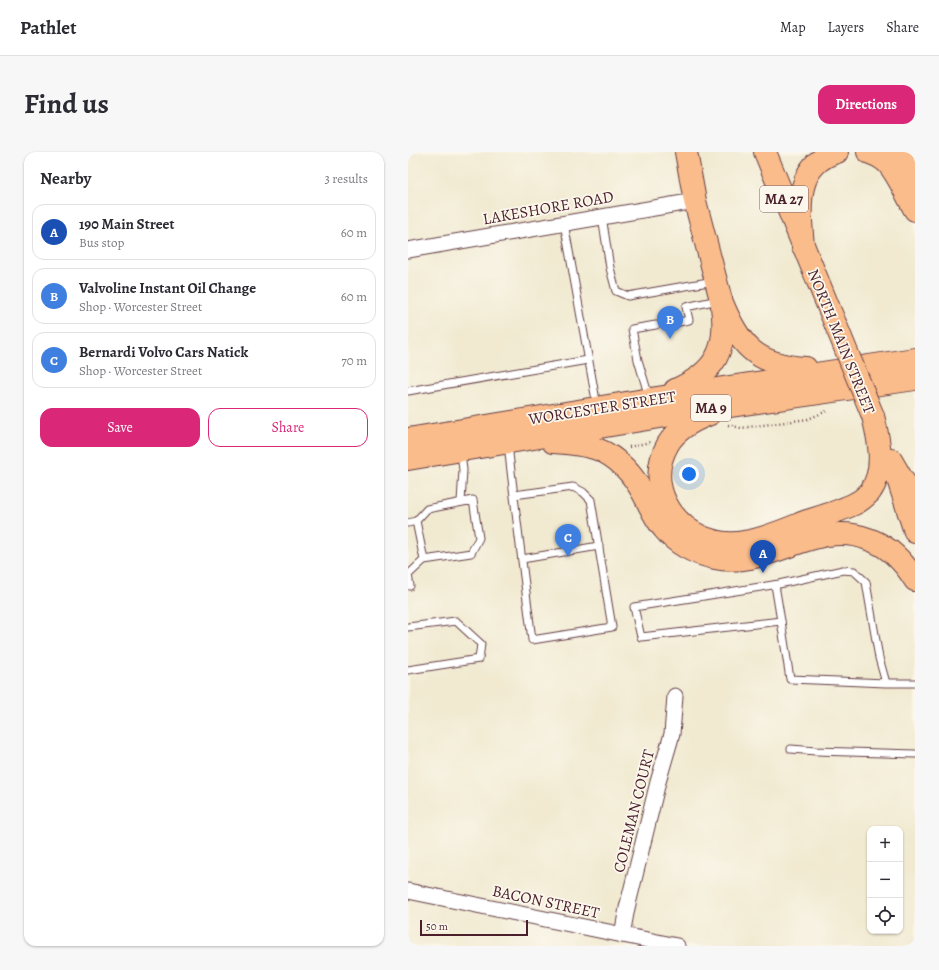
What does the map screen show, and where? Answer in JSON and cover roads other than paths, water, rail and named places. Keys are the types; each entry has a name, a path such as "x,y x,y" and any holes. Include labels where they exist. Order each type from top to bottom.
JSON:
{"main road":[{"path":"650,400 689,385 704,374 713,364 719,352 722,335 723,318 718,290 695,201 686,152"},
{"name":"NORTH MAIN STREET","path":"766,152 834,323 891,460 915,532"},
{"path":"803,246 800,205 806,177 812,166 821,158 837,152"},
{"path":"868,152 886,162 893,170 915,210"},
{"path":"718,290 727,314 741,338 752,351 762,359 788,366 847,368"},
{"name":"WORCESTER STREET","path":"408,439 911,359"},
{"name":"WORCESTER STREET","path":"408,459 746,403 915,379"},
{"path":"746,403 709,414 685,427 669,443 662,459 660,480 665,500 676,518 684,526 702,537 723,543 733,544 757,539 848,507 857,503 870,492 878,471 880,455 879,440 873,416"},
{"path":"508,442 573,444 598,449 628,470 636,480 663,529 678,542 696,552 721,559 734,560 762,555 823,535 843,533 854,534 886,547 905,565 915,580"},
{"path":"891,460 915,497"}],"street":[{"name":"LAKESHORE ROAD","path":"408,250 695,201"},
{"name":"COLEMAN COURT","path":"622,935 658,782 672,734 675,696"},
{"name":"BACON STREET","path":"408,891 622,935 638,942 678,946"}],"lane":[{"path":"602,216 610,268 616,291 628,296 718,290"},
{"path":"564,223 597,408"},
{"path":"679,322 688,320 686,307 718,290"},
{"path":"650,400 638,360 632,329 656,325"},
{"path":"408,391 588,360"},
{"path":"508,442 514,495 532,640 612,627 591,500 584,492 573,487 514,495"},
{"path":"460,450 464,470 461,502"},
{"path":"408,523 416,522 427,508 473,500 479,538 471,553 424,560 408,575 410,586"},
{"path":"416,522 424,560"},
{"path":"522,559 599,546"},
{"path":"781,621 641,637 634,606 777,585 843,570 854,571 866,582 886,683"},
{"path":"777,585 790,679 915,683"},
{"path":"408,627 456,621 481,644 479,659 408,670"},
{"path":"791,749 915,754"}],"place":[{"name":"Valvoline Instant Oil Change","path":"670,339"},
{"name":"Bernardi Volvo Cars Natick","path":"568,557"},
{"name":"190 Main Street","path":"763,573"}]}
